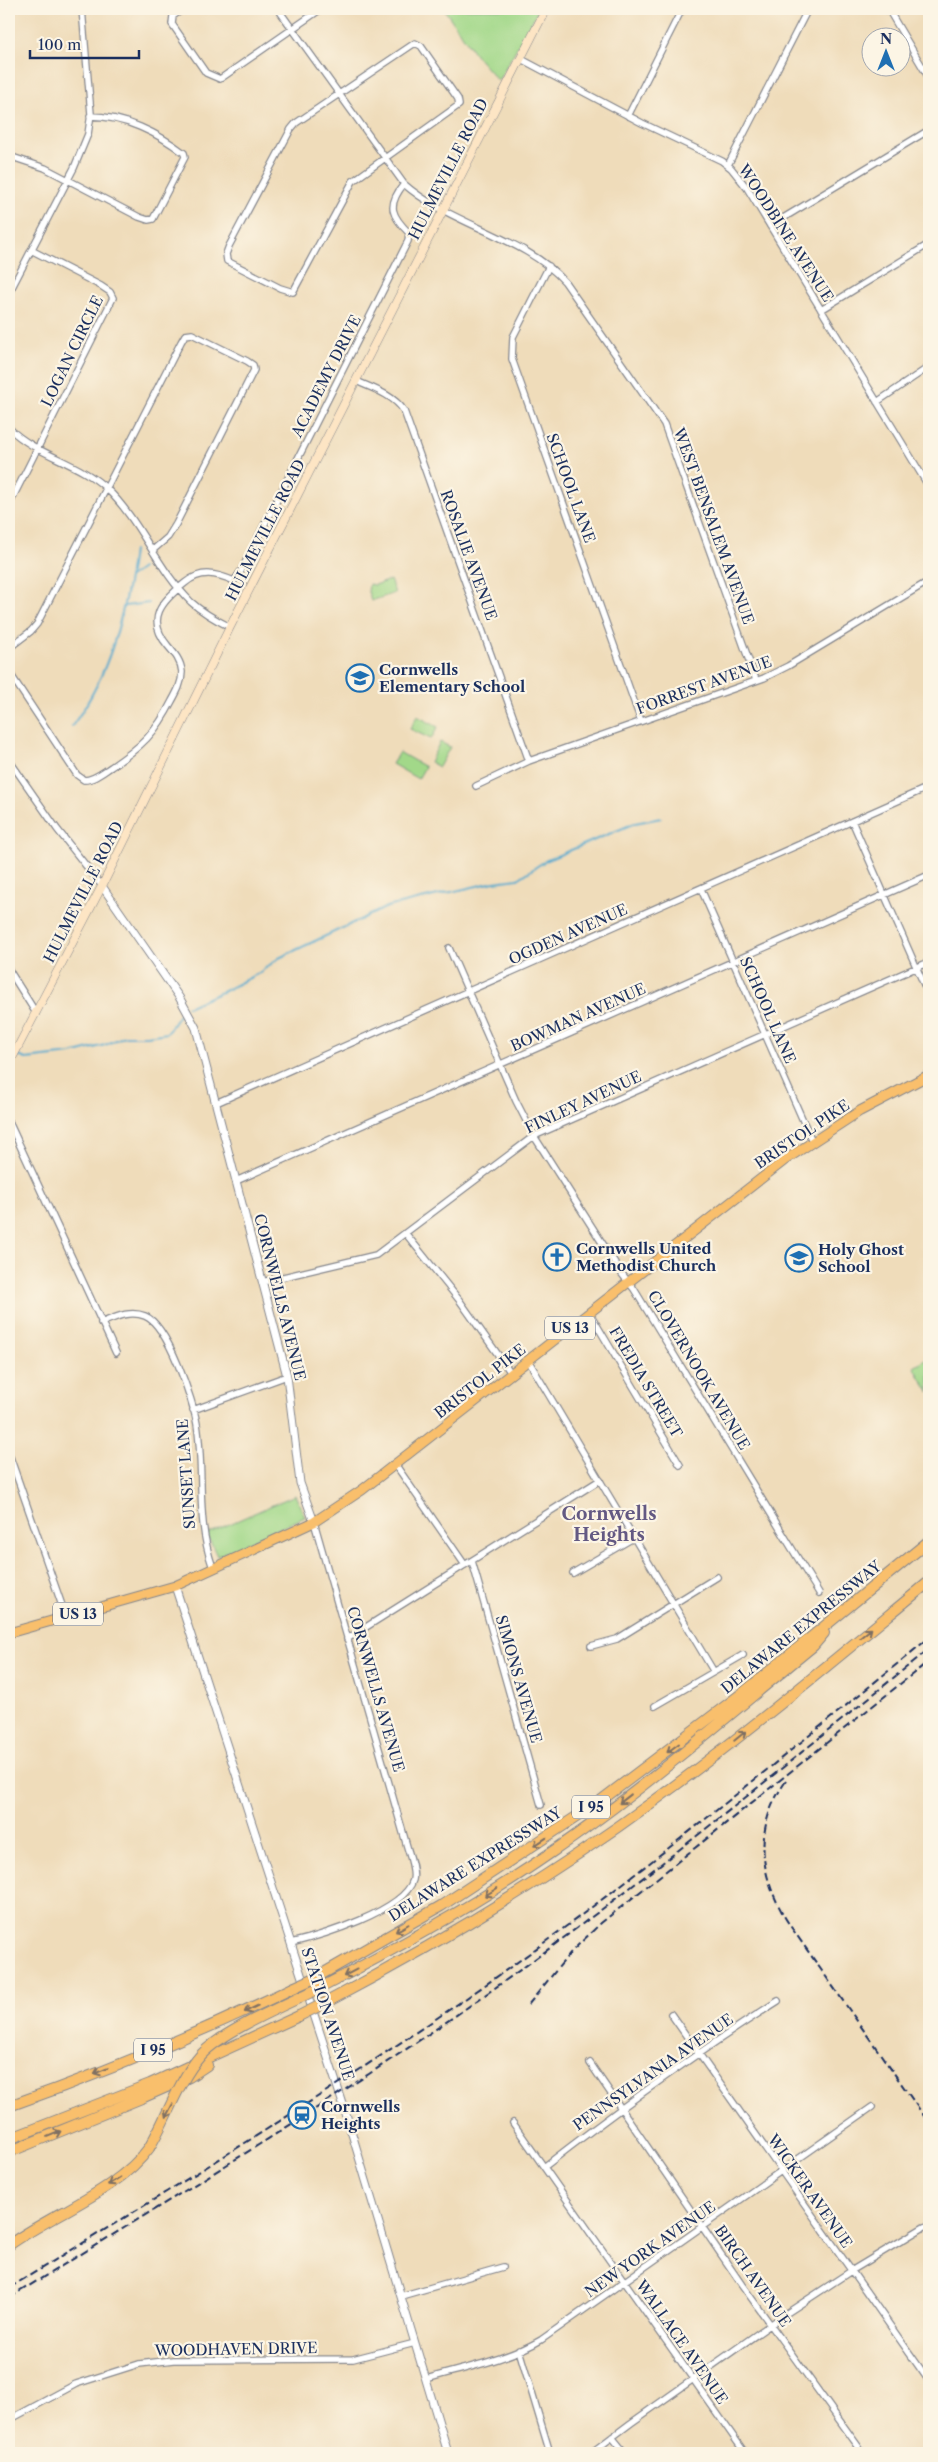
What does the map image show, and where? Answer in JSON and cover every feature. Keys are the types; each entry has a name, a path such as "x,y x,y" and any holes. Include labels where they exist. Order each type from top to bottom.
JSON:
{"highway":[{"name":"DELAWARE EXPRESSWAY","path":"9,2106 244,2012 315,1978 441,1906 599,1802 686,1738 929,1541"},
{"name":"I 95","path":"9,2139 127,2094 230,2049 325,2002 451,1933 585,1850 730,1744 929,1582"},
{"path":"9,2245 28,2231 123,2175 149,2148 190,2070 207,2049 228,2034 324,1986 457,1913 592,1824 813,1646 847,1608"},
{"path":"9,2152 189,2077 230,2049"}],"main road":[{"name":"HULMEVILLE ROAD","path":"10,1062 102,886 230,627 442,209 546,9"},
{"name":"BRISTOL PIKE","path":"9,1633 175,1586 314,1522 350,1499 812,1141 868,1106 929,1075"}],"street":[{"path":"9,293 67,180 88,134 90,116 82,9"},
{"path":"183,9 172,18 172,24 206,73 220,79 321,9"},
{"name":"WEST BENSALEM AVENUE","path":"278,9 404,184 442,209 549,266 565,282 664,424 756,680"},
{"path":"628,116 682,9"},
{"path":"728,165 808,9"},
{"path":"888,9 929,78"},
{"path":"418,43 458,99 458,105 359,176 348,188 293,292 280,288 227,261 226,254 286,136 296,123 338,94 411,44 418,43"},
{"name":"WOODBINE AVENUE","path":"521,59 628,116 728,165 747,188 929,487"},
{"path":"9,156 33,163 139,217 151,220 157,214 185,157 184,153 132,124 108,117 90,116"},
{"path":"770,226 929,130"},
{"name":"ACADEMY DRIVE","path":"179,588 191,578 204,573 234,581 408,241 409,233 398,223 393,211 395,197 404,184"},
{"path":"821,310 929,244"},
{"name":"LOGAN CIRCLE","path":"31,250 101,286 110,292 113,298 38,447"},
{"name":"SCHOOL LANE","path":"549,266 513,337 512,359 641,721"},
{"path":"9,648 37,624 186,335 192,334 253,365 254,370 176,524 168,537 153,550"},
{"path":"878,402 929,367"},
{"name":"ROSALIE AVENUE","path":"356,381 398,402 404,411 529,761"},
{"path":"9,428 38,447 85,472 106,488 126,509 179,588 198,607 230,627"},
{"path":"9,505 38,447"},
{"name":"FORREST AVENUE","path":"476,786 529,761 756,680 788,666 929,581"},
{"path":"9,672 77,775 84,780 94,778 125,758 149,739 160,724 178,690 182,677 179,659 161,636 157,619 163,603 179,588"},
{"name":"CORNWELLS AVENUE","path":"9,760 56,829 102,886 186,1007 200,1042 287,1376 300,1484 314,1522 411,1860 414,1877 409,1888 399,1899 364,1917 313,1938 291,1944"},
{"name":"OGDEN AVENUE","path":"216,1103 929,787"},
{"path":"852,821 886,894 929,996"},
{"name":"BOWMAN AVENUE","path":"236,1181 929,875"},
{"name":"SCHOOL LANE","path":"701,889 812,1141"},
{"name":"CLOVERNOOK AVENUE","path":"449,948 500,1065 534,1136 628,1282 818,1593"},
{"name":"FINLEY AVENUE","path":"262,1282 376,1255 406,1234 469,1183 534,1136 929,962"},
{"path":"9,970 36,1013"},
{"path":"9,1122 116,1352"},
{"path":"406,1234 460,1301 511,1373"},
{"name":"FREDIA STREET","path":"590,1312 680,1465"},
{"name":"SUNSET LANE","path":"101,1323 124,1314 145,1316 156,1324 167,1341 197,1424 202,1531 213,1568"},
{"path":"528,1360 714,1672"},
{"path":"193,1410 287,1376"},
{"path":"9,1454 66,1617"},
{"path":"395,1464 465,1565"},
{"path":"347,1639 600,1480"},
{"path":"573,1573 633,1538"},
{"name":"SIMONS AVENUE","path":"472,1561 541,1805"},
{"path":"591,1646 617,1639 674,1606 718,1577"},
{"name":"STATION AVENUE","path":"175,1586 291,1944 448,2453"},
{"path":"655,1706 743,1655"},
{"name":"PENNSYLVANIA AVENUE","path":"544,2167 619,2108 697,2053 778,2001"},
{"name":"WICKER AVENUE","path":"671,2014 929,2381"},
{"name":"BIRCH AVENUE","path":"590,2063 619,2108 771,2326 863,2453"},
{"name":"NEW YORK AVENUE","path":"426,2379 519,2350 541,2340 872,2107"},
{"name":"WALLACE AVENUE","path":"513,2123 745,2453"},
{"path":"591,2453 851,2271 924,2227"},
{"path":"401,2296 503,2267"},
{"name":"WOODHAVEN DRIVE","path":"9,2420 76,2384 119,2368 139,2364 173,2360 346,2359 368,2357 415,2343"},
{"path":"519,2350 550,2453"},
{"path":"612,2437 625,2453"}],"green space":[{"path":"444,9 539,9 498,81 477,57"},
{"path":"390,580 395,593 371,601 368,592 369,584 375,585"},
{"path":"417,716 438,727 431,739 410,729"},
{"path":"440,742 450,747 439,767 430,762"},
{"path":"399,752 425,767 418,779 392,764"},
{"path":"929,1358 929,1392 914,1367"},
{"path":"295,1495 305,1517 217,1556 207,1534"}],"waterway":[{"path":"72,726 96,686 114,643 130,574 133,551"},
{"path":"130,577 142,568"},
{"path":"125,606 149,603"},
{"path":"187,1007 259,973 279,958 387,907 494,882 518,879 545,861 635,823 661,818"},
{"path":"16,1055 26,1059 71,1054 105,1045 125,1036 147,1036 167,1033 183,1009"}],"railway":[{"path":"9,2288 304,2106 478,1990 536,1949 650,1862 929,1638"},
{"path":"9,2298 270,2138 462,2011 576,1929 678,1850 929,1649"},
{"path":"528,2005 571,1952 601,1923 929,1661"},
{"path":"786,1781 775,1799 764,1836 764,1855 772,1891 791,1927 929,2123"}],"place":[{"name":"Cornwells Elementary School","path":"360,678"},
{"name":"Cornwells United Methodist Church","path":"557,1257"},
{"name":"Holy Ghost School","path":"799,1258"},
{"name":"Cornwells Heights","path":"302,2115"}],"district":[{"name":"Cornwells Heights","path":"609,1524"}]}
